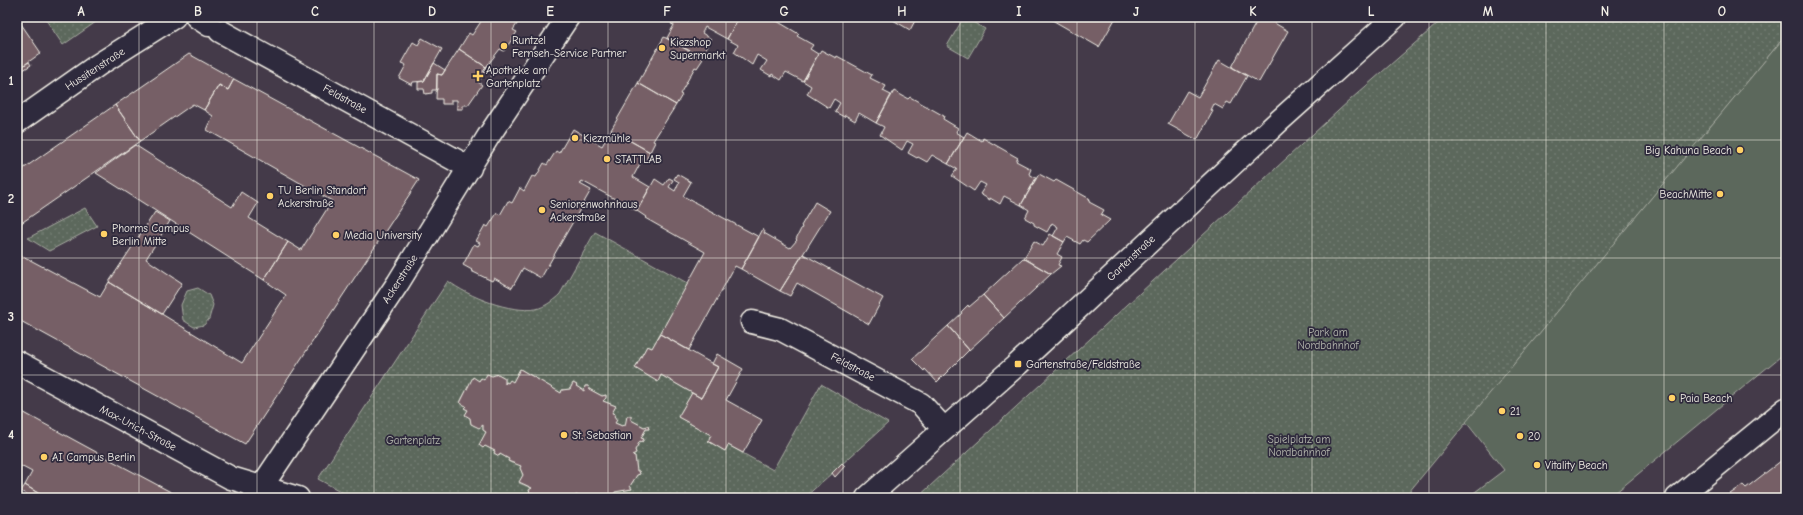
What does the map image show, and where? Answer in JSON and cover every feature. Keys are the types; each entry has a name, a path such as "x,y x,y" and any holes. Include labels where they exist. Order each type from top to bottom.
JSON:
{"street":[{"name":"Hussitenstraße","path":"17,122 98,64 174,17"},
{"name":"Ackerstraße","path":"258,492 398,283 488,137 568,17"},
{"name":"Gartenstraße","path":"867,498 1018,364 1278,122 1395,17"},
{"name":"Feldstraße","path":"209,24 470,168"},
{"name":"Feldstraße","path":"752,322 780,329 921,404 944,429"},
{"name":"Max-Urich-Straße","path":"17,362 258,492"},
{"path":"1677,498 1786,409"},
{"path":"258,492 298,498"}],"green space":[{"path":"44,17 103,17 63,45"},
{"path":"964,17 985,29 968,58 947,46"},
{"name":"Park am Nordbahnhof","path":"1445,17 1786,17 1786,35 1404,498 917,498 1350,100"},
{"name":"BeachMitte","path":"1786,35 1786,352 1609,498 1467,498 1504,470 1466,422"},
{"path":"85,208 97,226 49,251 28,238"},
{"name":"Gartenplatz","path":"595,232 689,284 652,348 647,346 635,368 657,381 661,375 692,393 678,417 711,435 708,441 725,451 728,445 773,470 821,384 888,423 804,498 611,498 612,494 614,495 615,492 632,489 630,486 637,475 640,474 639,471 637,471 635,456 632,455 636,453 635,450 640,441 642,442 644,439 641,438 646,429 649,429 648,426 644,427 631,420 631,416 625,426 615,423 617,420 615,419 615,414 612,413 616,406 603,401 606,395 602,396 589,389 588,386 585,386 584,391 573,383 570,389 562,390 561,393 520,369 513,382 506,382 505,384 505,378 498,374 484,380 481,378 479,381 473,378 460,402 466,406 464,408 468,410 465,415 470,418 471,424 483,425 483,430 486,432 479,445 483,448 485,446 495,451 494,453 499,456 500,454 509,459 508,461 513,464 514,462 521,466 520,468 523,475 519,483 532,488 529,490 530,493 542,498 353,498 318,479 448,281 467,293 502,306 526,310 543,307 560,294"},
{"path":"198,288 209,295 213,305 209,319 204,325 194,327 183,320 181,305 187,291"}],"building":[{"path":"478,17 506,17 517,24 513,30 517,32 504,51 500,49 486,67 459,49 469,33 472,35 482,20"},
{"path":"506,17 518,17 519,20 517,24"},
{"path":"675,17 739,17 727,39 705,27 702,33 711,39 701,57 667,38 674,25 671,24"},
{"path":"739,17 770,17 799,34 797,36 813,45 810,49 818,54 803,81 786,72 781,80 772,74 771,76 761,70 767,61 757,55 752,65 734,52 738,45 727,39"},
{"path":"888,17 917,17 910,30"},
{"path":"1047,17 1112,17 1115,19 1099,47"},
{"path":"1259,17 1264,17 1288,31 1259,82 1232,67"},
{"path":"17,18 41,53 17,70"},
{"path":"664,37 703,59 697,68 695,67 680,94 682,95 676,105 638,83"},
{"path":"422,38 442,49 424,81 413,82 412,85 399,78 406,65 401,63 413,42 418,45"},
{"path":"459,49 486,67 483,72 485,73 478,82 482,85 468,105 463,105 463,109 457,109 457,100 451,100 451,104 442,104 442,99 436,99 437,74 442,75"},
{"path":"821,50 836,58 837,56 872,75 870,78 886,86 883,91 891,95 876,123 859,113 855,121 845,115 844,117 835,112 840,103 834,99 829,108 807,94 811,86 803,81"},
{"path":"189,54 234,79 228,90 219,85 204,110 193,104 140,141 115,105"},
{"path":"1219,60 1247,76 1231,104 1227,102 1223,109 1214,104 1211,110 1213,111 1197,140 1168,124 1187,91 1198,97"},
{"path":"29,62 31,65 17,74 17,70"},
{"path":"434,63 445,70 442,75 437,74 437,90 432,90 432,93 425,94 424,89 418,89 418,82 424,81"},
{"path":"234,79 419,180 245,444 17,319 17,253 100,297 109,282 242,363 286,295 264,280 288,242 301,250 332,201 207,130 213,116 204,110 219,85 228,90"},
{"path":"638,83 676,105 653,141 655,142 650,152 611,130"},
{"path":"894,91 908,99 910,97 944,116 943,119 958,128 956,132 964,137 948,164 932,155 927,162 918,157 917,158 908,153 913,144 907,141 902,150 880,135 884,127 876,123"},
{"path":"115,105 140,141 17,226 17,173"},
{"name":"Seniorenwohnhaus Ackerstraße","path":"573,129 602,146 611,130 650,152 646,160 643,158 633,177 650,187 637,211 582,181 580,184 591,190 541,278 523,268 512,288 494,278 492,281 471,271 472,270 463,265 474,244 478,246 480,243 476,241 485,225 488,227 497,213 500,215 508,201 512,203 520,188 524,191 532,176 536,177 544,163 547,165 556,151 559,153"},
{"path":"967,132 982,141 983,138 1018,158 1016,161 1031,169 1029,174 1036,178 1021,205 1004,196 1000,204 990,198 990,200 980,194 986,185 980,182 974,191 952,176 957,169 948,164"},
{"path":"135,145 232,207 241,192 258,203 249,218 288,242 264,280 96,173"},
{"path":"677,174 691,182 683,196 759,237 741,269 735,266 689,350 660,334 705,252 645,218 646,217 637,211 655,179 664,185 669,178 673,180 669,187 675,191 679,182 674,179"},
{"path":"1039,174 1054,182 1056,180 1090,199 1089,202 1104,210 1101,215 1110,220 1087,242 1083,240 1080,244 1067,237 1064,242 1053,236 1058,227 1052,223 1047,232 1034,225 1034,223 1025,218 1029,210 1021,205"},
{"path":"815,202 830,211 780,291 741,269 763,229 765,231 764,233 790,248 797,240 796,239 802,227 801,226"},
{"path":"155,212 170,221 146,259 182,283 162,314 109,282"},
{"path":"1050,234 1064,242 1057,254 1062,257 1058,265 1061,266 1051,274 1024,258 1034,241 1043,246"},
{"path":"803,254 883,298 869,324 797,283 790,296 780,291"},
{"path":"1023,258 1051,274 1004,318 983,295"},
{"path":"983,295 1004,318 969,350 948,326 968,305 969,307"},
{"path":"948,326 969,350 937,382 925,369 924,371 912,359"},
{"path":"660,334 718,367 701,398 661,375 658,382 635,368 647,346 652,348"},
{"path":"717,354 743,369 726,400 762,420 743,453 728,445 725,451 708,441 711,435 678,417 692,393 701,398 718,367 712,364"},
{"name":"St. Sebastian","path":"520,369 561,393 562,390 570,389 573,383 584,391 585,386 588,386 589,389 602,396 606,395 606,398 603,401 616,406 612,413 615,414 614,416 617,420 615,423 625,426 627,416 631,416 631,420 644,427 648,426 649,429 646,429 641,438 644,439 642,442 640,441 635,450 636,453 632,455 635,456 637,471 639,471 640,474 637,475 630,486 632,489 615,492 614,495 612,494 613,497 611,498 582,498 576,495 575,498 542,498 530,493 529,490 532,488 519,482 523,475 520,468 521,466 508,461 509,459 500,454 499,456 494,453 495,451 485,446 483,448 479,445 486,432 483,430 483,425 479,428 471,424 470,418 465,415 468,410 464,408 466,406 460,403 473,377 479,381 481,378 484,380 487,374 492,376 498,374 505,378 505,384 510,380 513,382"},
{"path":"17,409 182,498 46,498 25,485 32,472 17,464"},
{"path":"1786,457 1786,498 1733,498 1730,494 1743,485 1746,488"},
{"path":"842,463 845,466 835,477 832,473"},
{"path":"25,485 46,498 31,498 21,491"}],"place":[{"name":"Runtzel Fernseh-Service Partner","path":"504,46"},
{"name":"Kiezshop Supermarkt","path":"662,48"},
{"name":"Apotheke am Gartenplatz","path":"478,76"},
{"name":"Kiezmühle","path":"575,138"},
{"name":"Big Kahuna Beach","path":"1740,150"},
{"name":"STATTLAB","path":"607,159"},
{"name":"BeachMitte","path":"1720,194"},
{"name":"TU Berlin Standort Ackerstraße","path":"270,196"},
{"name":"Seniorenwohnhaus Ackerstraße","path":"542,210"},
{"name":"Phorms Campus Berlin Mitte","path":"104,234"},
{"name":"Media University","path":"336,235"},
{"name":"Gartenstraße/Feldstraße","path":"1018,364"},
{"name":"Paia Beach","path":"1672,398"},
{"name":"21","path":"1502,411"},
{"name":"St. Sebastian","path":"564,435"},
{"name":"20","path":"1520,436"},
{"name":"AI Campus Berlin","path":"44,457"},
{"name":"Vitality Beach","path":"1537,465"}],"park label":[{"name":"Spielplatz am Nordbahnhof","path":"1299,445"}]}
